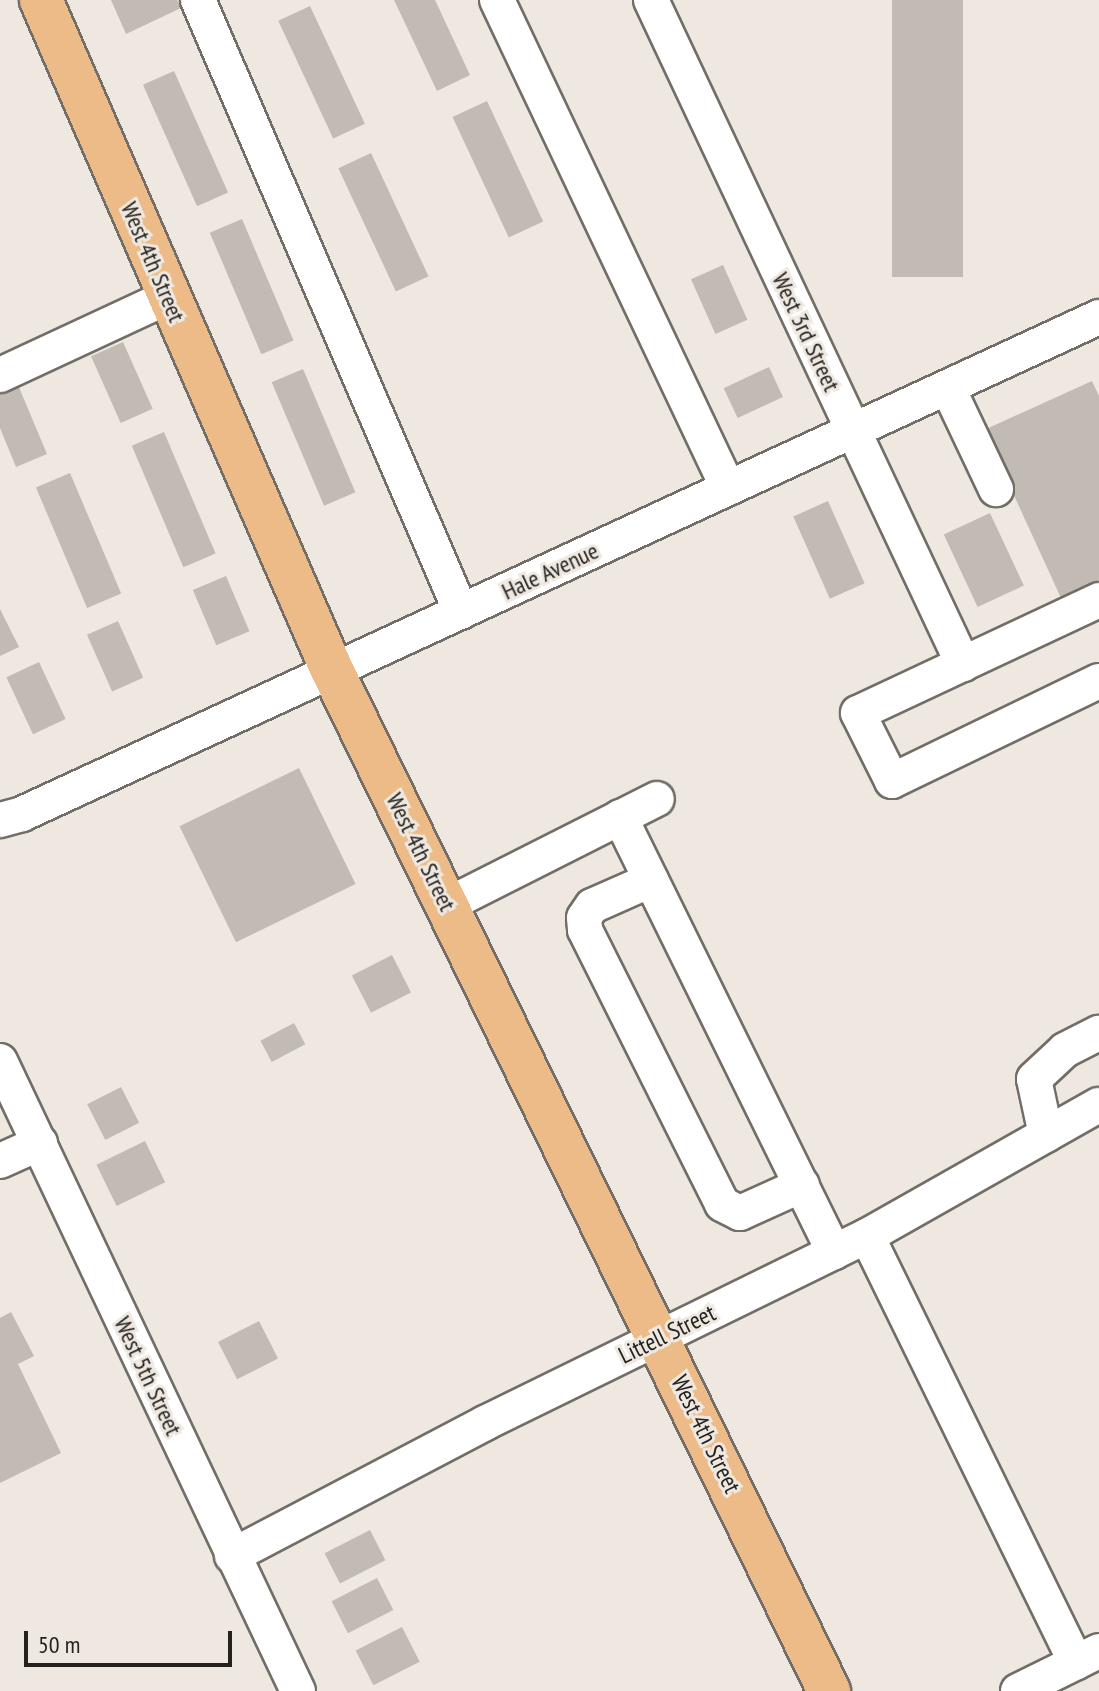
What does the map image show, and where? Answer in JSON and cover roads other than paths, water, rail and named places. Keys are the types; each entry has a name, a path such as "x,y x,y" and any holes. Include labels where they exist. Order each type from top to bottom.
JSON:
{"main road":[{"name":"West 4th Street","path":"41,0 331,668 660,1338 829,1691"}],"street":[{"path":"198,0 461,612"},
{"path":"497,0 728,488"},
{"name":"West 3rd Street","path":"651,0 963,664"},
{"path":"0,375 168,297"},
{"name":"Hale Avenue","path":"0,820 106,775 331,668 461,612 1099,317"},
{"path":"948,388 996,489"},
{"path":"1099,600 858,713 892,781 1099,681"},
{"path":"447,905 657,799"},
{"path":"620,817 834,1252"},
{"path":"651,880 592,906 584,918 591,944 722,1204 740,1213 802,1185"},
{"path":"1046,1135 1034,1079 1065,1050 1099,1033"},
{"name":"West 5th Street","path":"0,1061 298,1691"},
{"name":"Littell Street","path":"232,1556 485,1423 867,1236 1099,1105"},
{"path":"0,1161 40,1143"},
{"path":"867,1236 1087,1657 1018,1691"}]}
